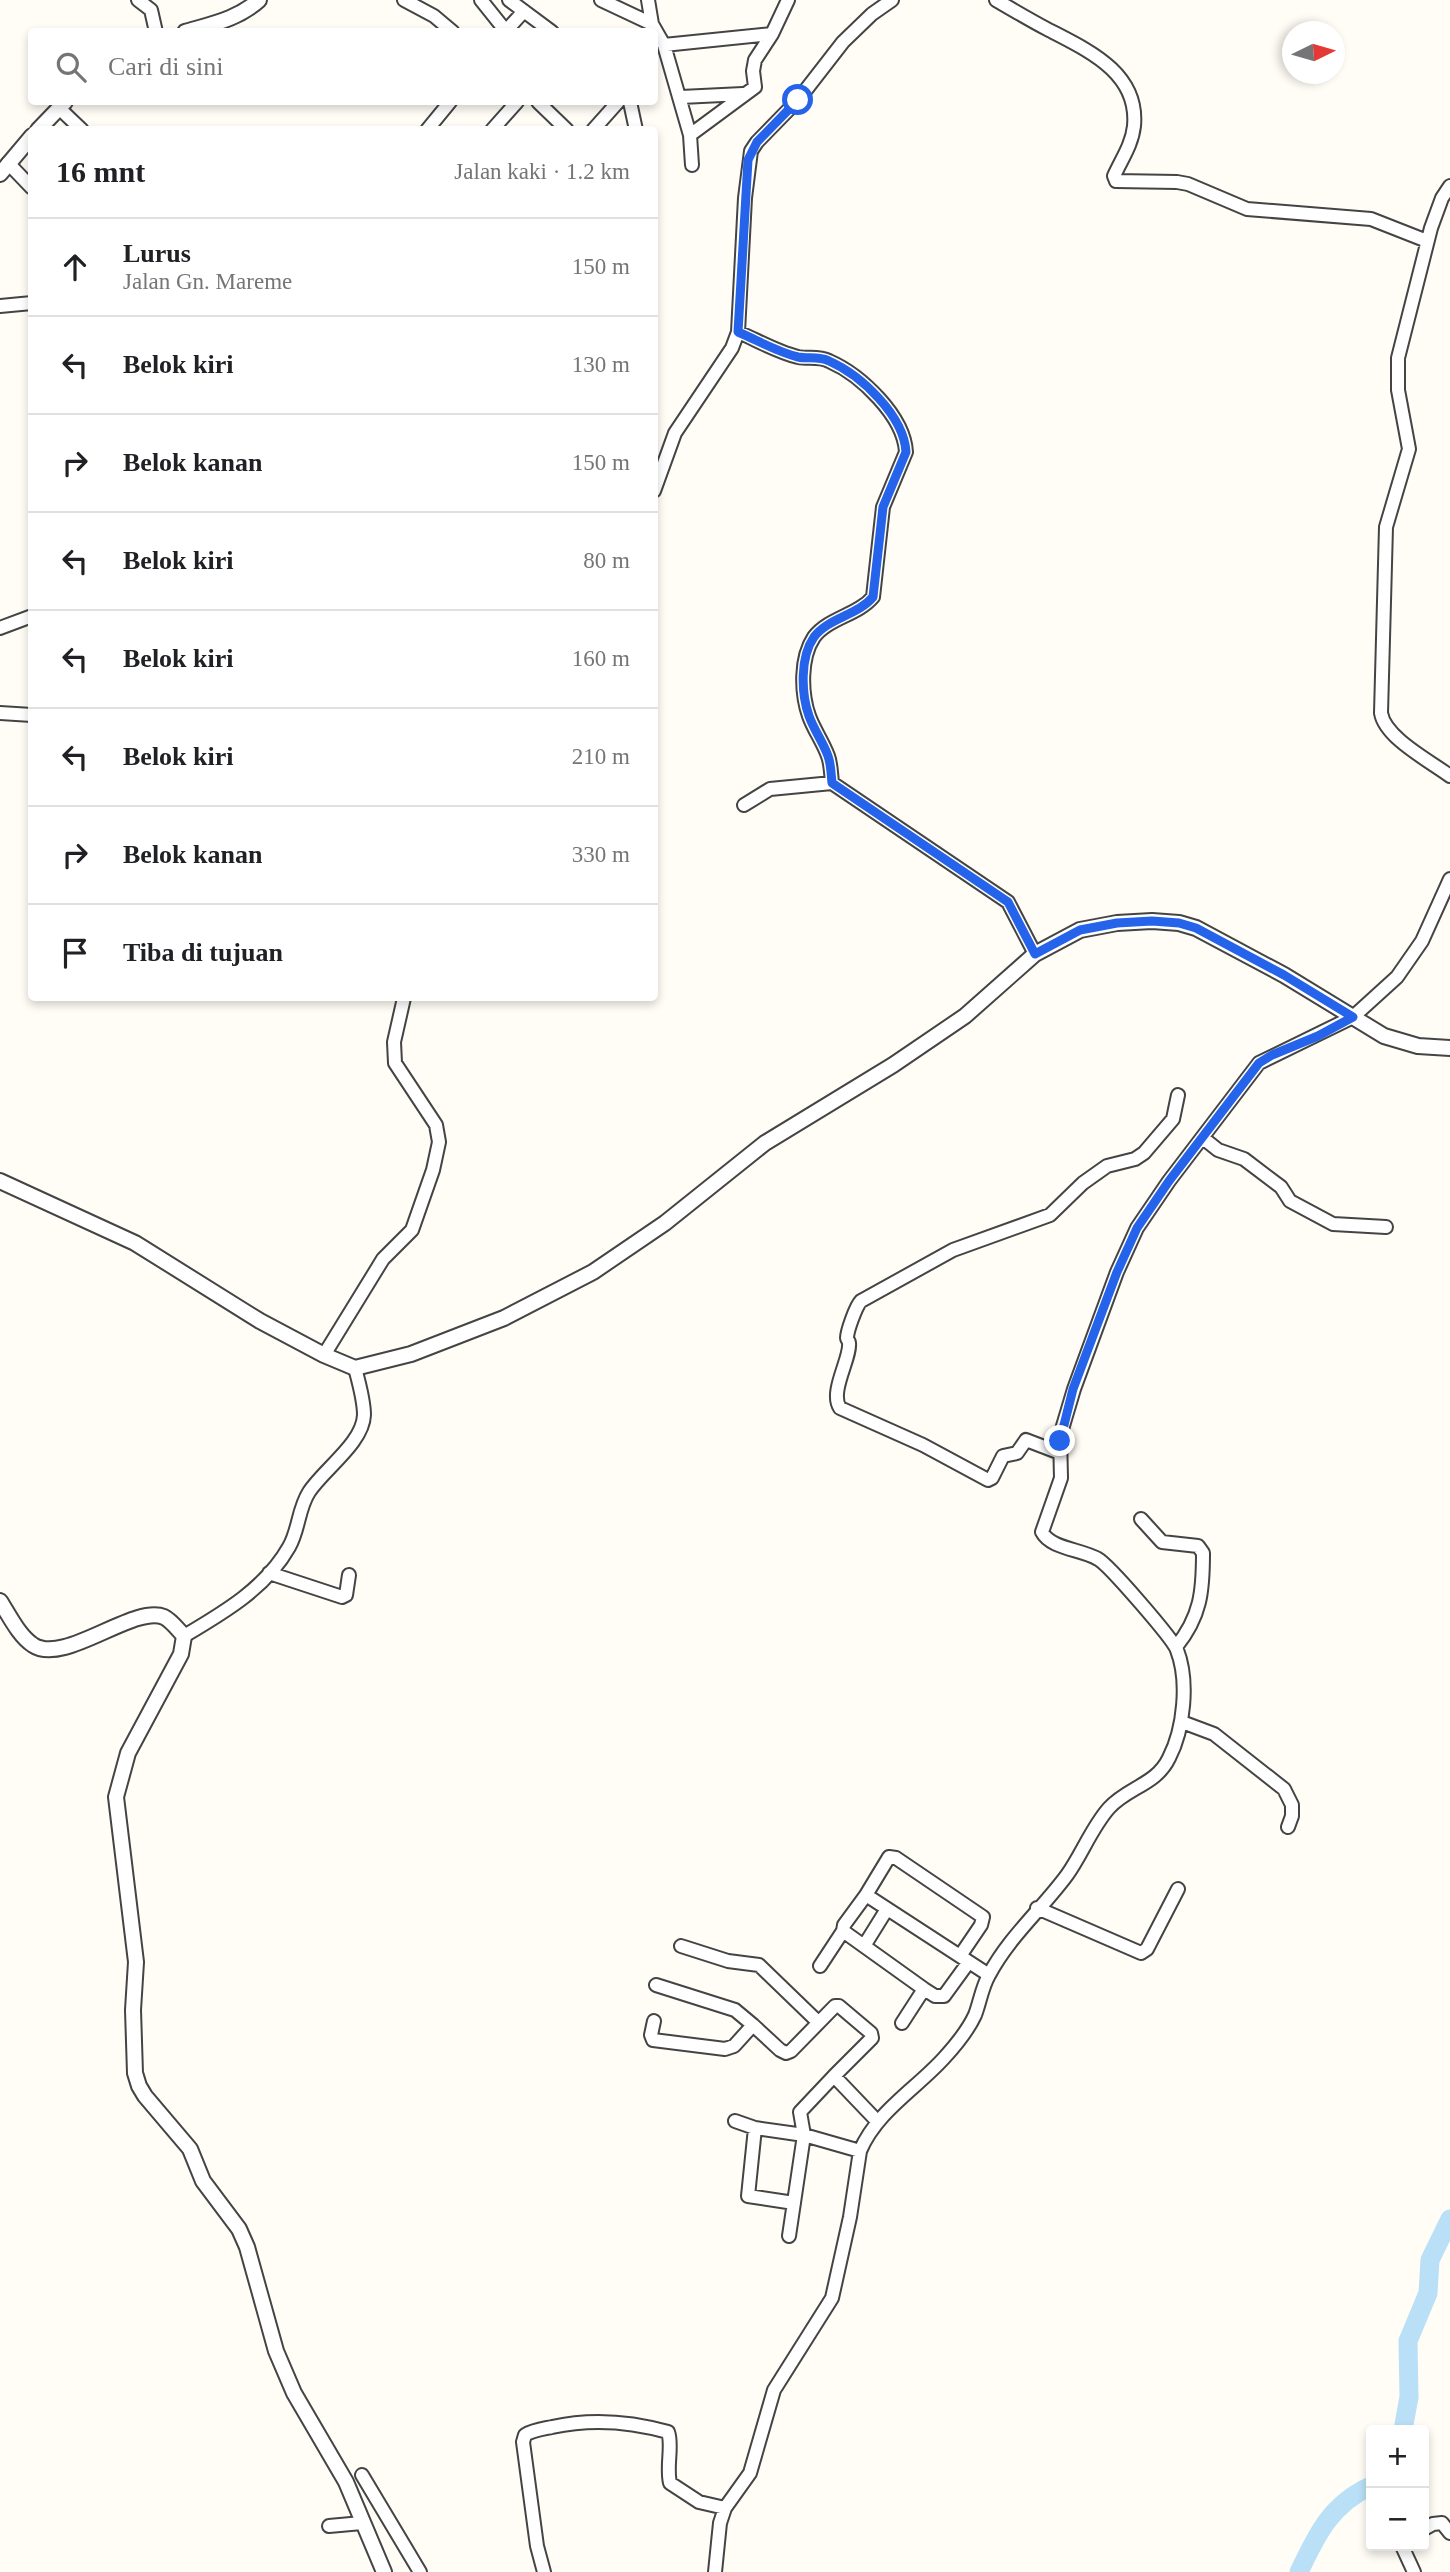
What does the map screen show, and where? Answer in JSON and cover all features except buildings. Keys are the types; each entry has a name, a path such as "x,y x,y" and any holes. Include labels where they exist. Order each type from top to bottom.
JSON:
{"street":[{"path":"138,0 151,10 155,28"},
{"path":"198,28 232,18 245,6 259,0"},
{"path":"404,0 434,16 448,28"},
{"path":"481,0 503,28"},
{"path":"509,0 547,28"},
{"path":"601,0 652,24"},
{"path":"648,0 654,28"},
{"path":"690,135 755,87 753,64 772,34 788,0"},
{"path":"658,480 675,433 732,348 738,332 745,198 751,151 798,100 843,42 872,14 892,0"},
{"path":"996,0 1095,54 1119,75 1132,104 1134,117 1132,135 1114,176 1116,181 1188,184 1247,209 1371,219 1427,241"},
{"path":"508,28 524,10"},
{"path":"658,34 681,97 690,135 692,165"},
{"path":"664,45 772,34"},
{"path":"681,97 744,94"},
{"path":"41,126 62,105 79,126"},
{"path":"430,126 448,105"},
{"path":"496,126 514,105"},
{"path":"546,105 562,126"},
{"path":"597,126 615,105"},
{"path":"631,105 635,126"},
{"path":"28,141 4,168 28,185"},
{"path":"1450,186 1427,241 1398,358 1398,390 1409,449 1386,527 1381,713 1382,721 1389,731 1450,776"},
{"path":"0,306 28,303"},
{"path":"738,332 793,356 829,360 865,384 898,423 905,444 906,452 883,507 873,597 847,616 821,630 807,651 804,671 805,702 829,758 832,783"},
{"path":"0,628 28,618"},
{"path":"0,713 28,715"},
{"path":"744,805 771,789 832,783 1008,902 1035,954"},
{"path":"715,2572 720,2523 725,2508 750,2473 774,2390 832,2298 860,2151 877,2121 944,2058 967,2029 989,1975 1037,1908 1066,1876 1109,1808 1161,1772 1176,1744 1182,1722 1183,1698 1176,1647 1108,1567 1096,1558 1048,1539 1042,1528 1061,1478 1060,1436 1073,1389 1117,1272 1137,1228 1169,1181 1259,1063 1353,1017 1380,994 1410,960 1435,915 1450,880"},
{"path":"0,1181 135,1243 260,1321 355,1368 411,1354 504,1318 593,1272 665,1223 765,1143 893,1065 965,1016 1035,954 1080,930 1117,923 1152,921 1179,923 1196,928 1284,975 1384,1036 1418,1046 1450,1048"},
{"path":"324,1355 383,1259 412,1230 433,1170 439,1142 436,1125 395,1063 394,1042 403,1001"},
{"path":"1060,1453 1026,1440 1017,1453 1004,1455 992,1478 988,1480 923,1445 840,1408 836,1402 839,1376 849,1345 848,1336 856,1306 953,1250 1050,1215 1083,1183 1107,1166 1140,1156 1173,1119 1178,1095"},
{"path":"1203,1138 1222,1152 1240,1156 1281,1187 1290,1201 1326,1221 1339,1226 1386,1227"},
{"path":"184,1636 227,1611 269,1573 289,1548 300,1510 309,1493 360,1432 363,1408 355,1368"},
{"path":"1141,1519 1162,1542 1198,1546 1203,1553 1199,1607 1194,1622 1176,1647"},
{"path":"269,1573 342,1597 346,1595 349,1575"},
{"path":"0,1601 30,1643 38,1648 77,1644 138,1618 154,1615 164,1617 184,1636"},
{"path":"184,1636 181,1654 128,1753 116,1797 136,1962 133,2010 135,2073 145,2096 190,2149 203,2181 239,2229 247,2247 260,2300 280,2362 294,2393 346,2482 384,2572"},
{"path":"1182,1722 1214,1734 1284,1789 1292,1805 1288,1827"},
{"path":"820,1966 843,1931 844,1924 892,1856 982,1917 981,1925 944,1996 935,1996 924,1989 843,1931"},
{"path":"1037,1908 1141,1953 1147,1948 1178,1889"},
{"path":"866,1895 989,1975"},
{"path":"864,1946 887,1909"},
{"path":"681,1946 728,1961 760,1965 818,2022"},
{"path":"656,1985 735,2010 779,2050 786,2053 838,2006 872,2035 871,2041 800,2112 804,2135 789,2235"},
{"path":"902,2023 924,1989"},
{"path":"654,2021 651,2035 653,2040 728,2049 753,2025"},
{"path":"834,2076 877,2121"},
{"path":"735,2121 755,2128 804,2135 860,2151"},
{"path":"755,2128 748,2196 794,2203"},
{"path":"544,2572 537,2546 523,2442 525,2435 531,2431 601,2420 638,2424 668,2432 671,2440 667,2468 670,2483 699,2502 725,2508"},
{"path":"362,2475 420,2572"},
{"path":"329,2526 362,2523"},
{"path":"1429,2526 1442,2523 1450,2533"},
{"path":"1404,2551 1414,2572"}],"waterway":[{"path":"1404,2425 1409,2397 1408,2341 1428,2293 1430,2260 1450,2219"},
{"path":"1299,2572 1319,2533 1335,2511 1367,2488"}],"route":[{"path":"798,100 757,142 748,160 738,332 793,356 829,360 865,384 898,423 903,433 906,452 883,507 873,597 847,616 821,630 807,651 804,671 805,702 829,758 832,783 1008,902 1035,954 1080,930 1117,923 1179,923 1196,928 1284,975 1353,1017 1259,1063 1169,1181 1137,1228 1117,1272 1073,1389 1060,1441"}]}
